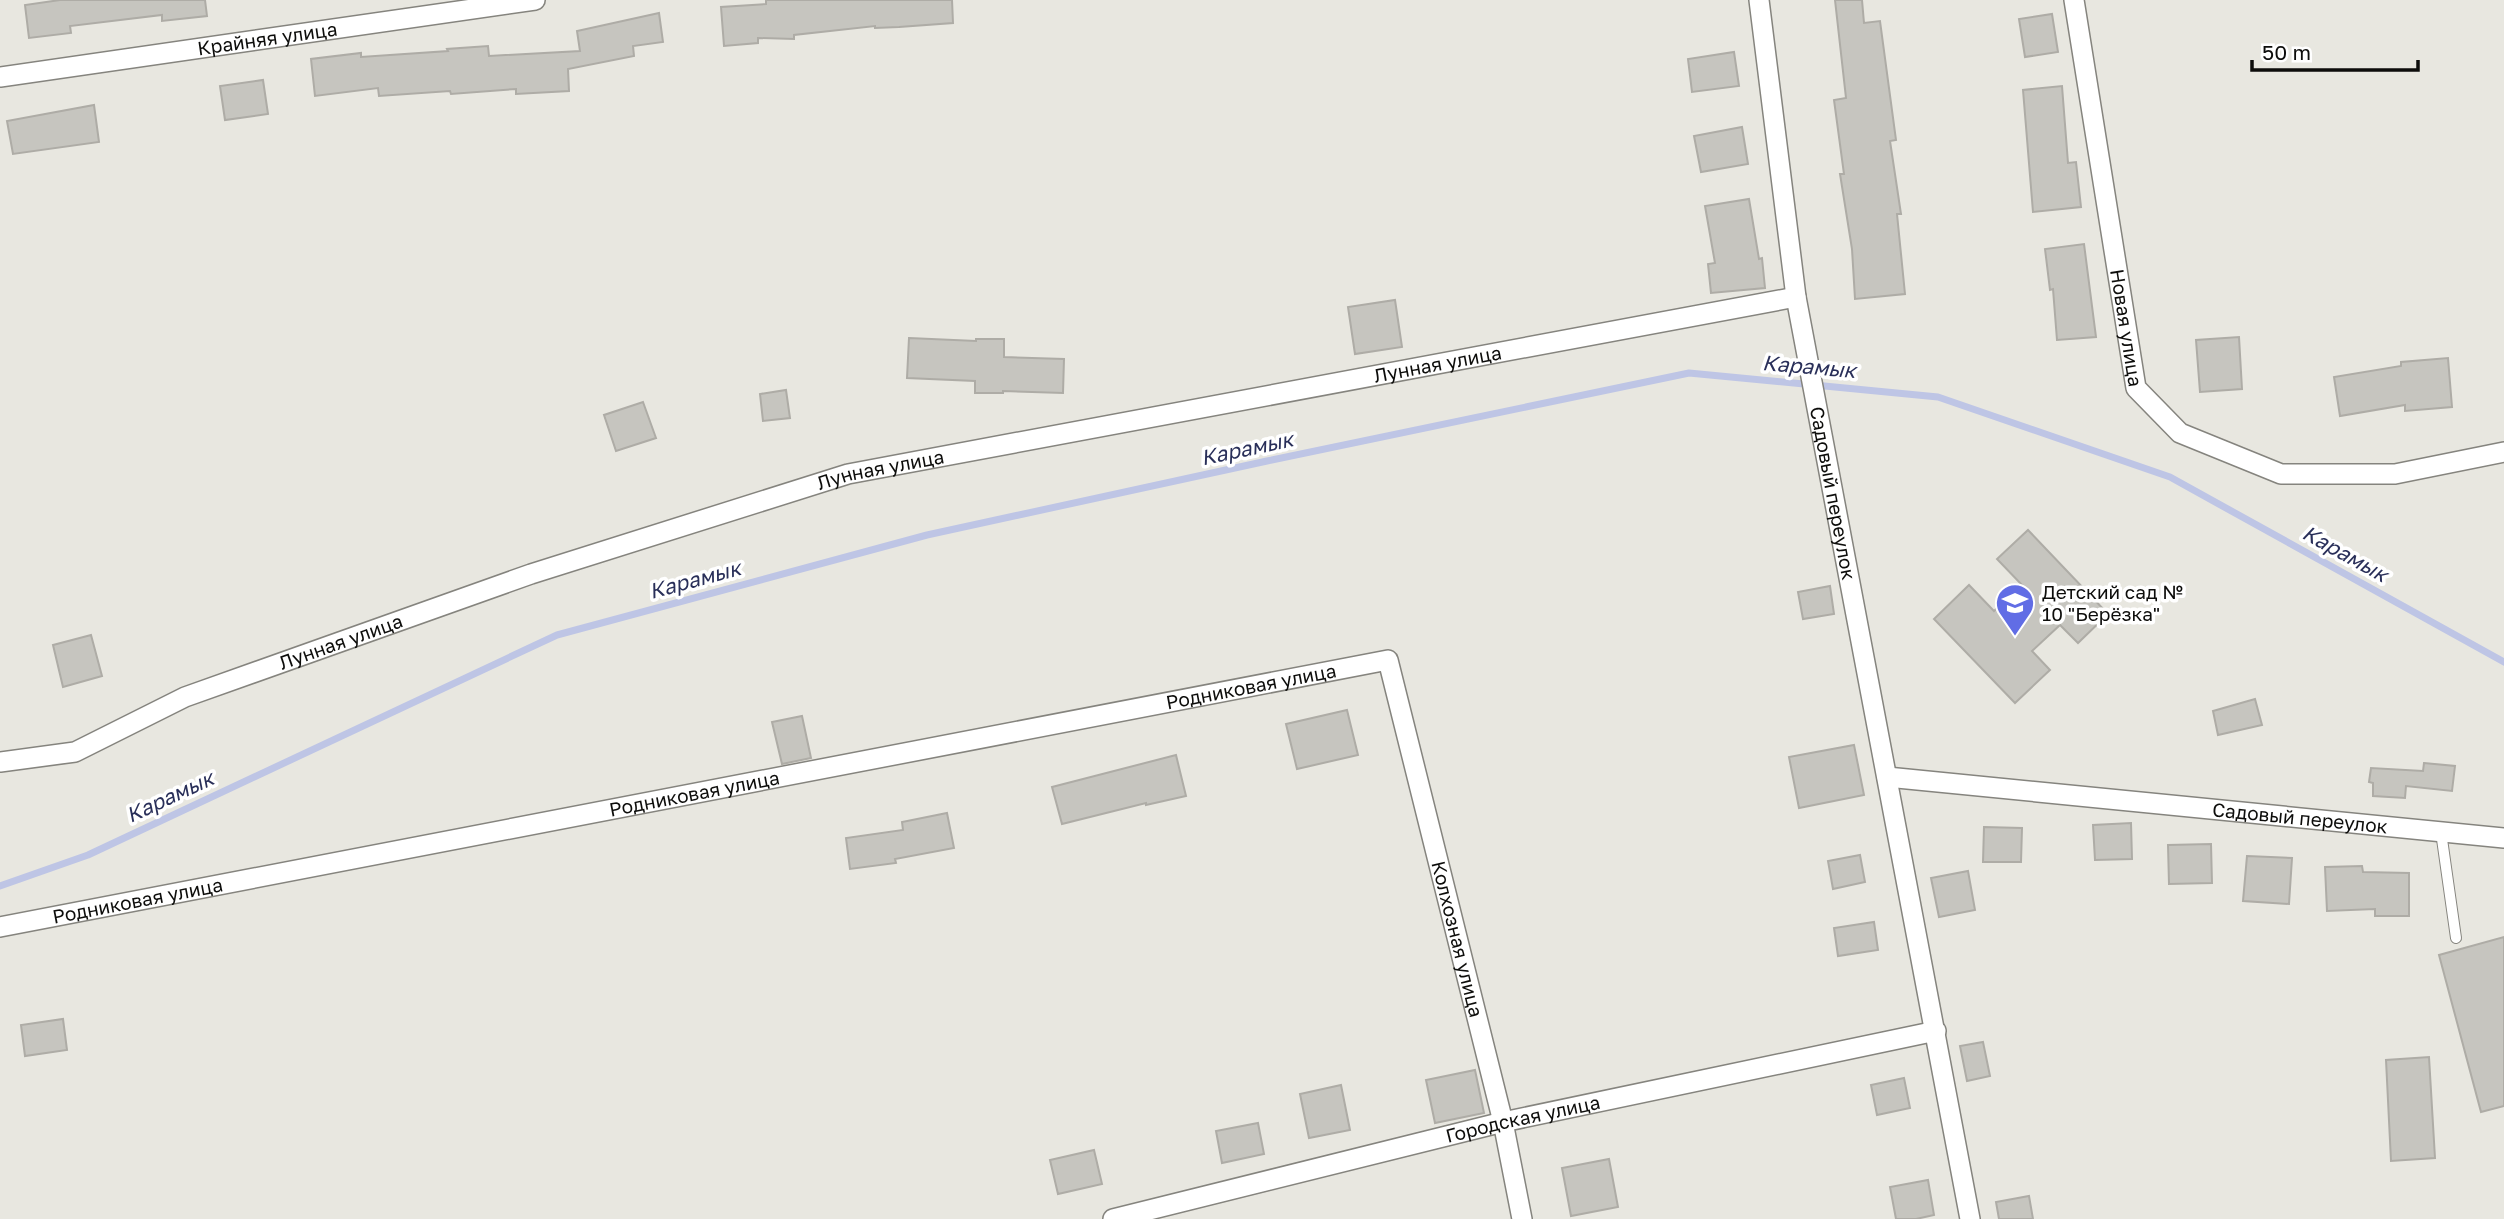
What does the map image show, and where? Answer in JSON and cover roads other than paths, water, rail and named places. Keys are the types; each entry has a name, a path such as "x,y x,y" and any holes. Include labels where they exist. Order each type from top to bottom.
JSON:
{"street":[{"name":"Крайняя улица","path":"0,77 535,0"},
{"name":"Садовый переулок","path":"1759,0 1796,297 1970,1219"},
{"name":"Новая улица","path":"2074,0 2136,388 2180,433 2281,474 2395,474 2504,452"},
{"name":"Лунная улица","path":"0,762 75,752 184,696 531,574 848,474 1796,297"},
{"name":"Родниковая улица","path":"0,927 1388,660"},
{"name":"Колхозная улица","path":"1388,660 1503,1122 1522,1219"},
{"name":"Садовый переулок","path":"1887,777 2504,838"},
{"name":"Городская улица","path":"1113,1219 1503,1122 1936,1031"}],"lane":[{"path":"2441,832 2456,938"}],"waterway":[{"name":"Карамык","path":"0,886 88,855 557,635 927,535 1689,373 1938,397 2170,477 2504,662"}],"place":[{"name":"Детский сад № 10 \"Берёзка\"","path":"2015,637"}]}
